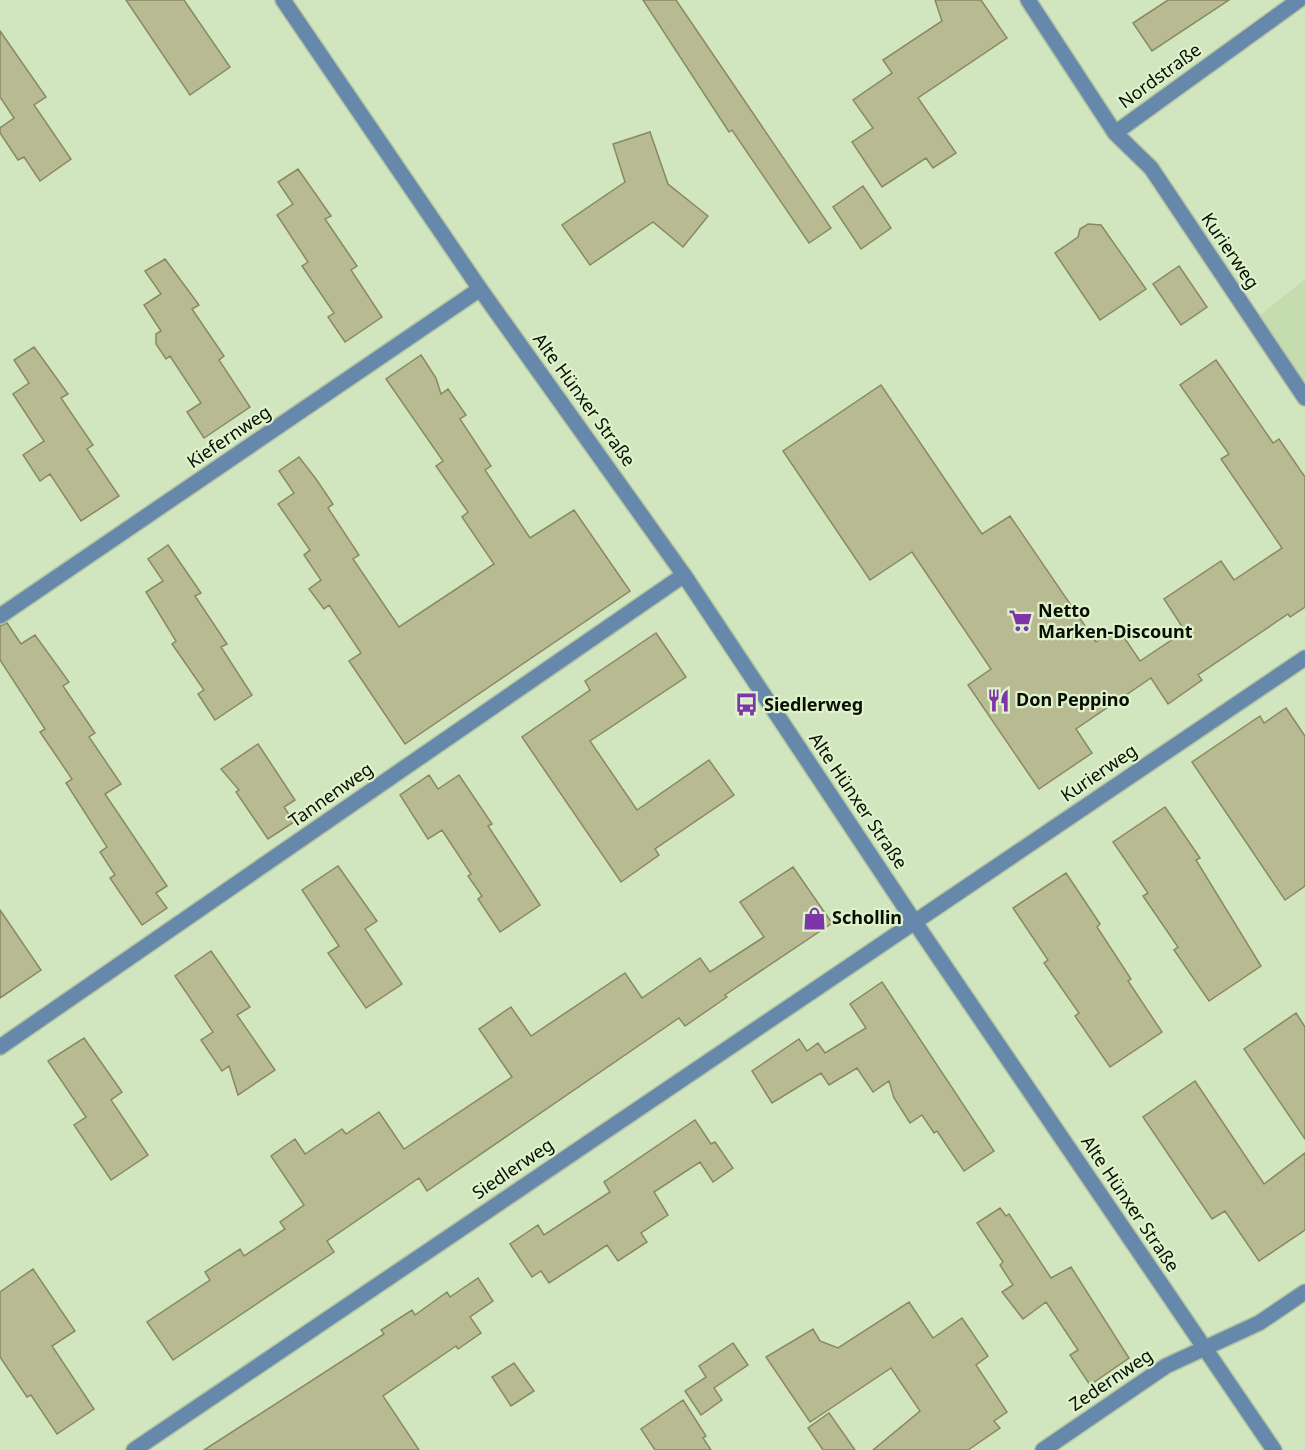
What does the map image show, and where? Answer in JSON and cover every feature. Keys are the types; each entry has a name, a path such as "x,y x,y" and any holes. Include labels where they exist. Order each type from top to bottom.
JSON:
{"street":[{"name":"Alte Hünxer Straße","path":"283,0 480,289 684,575 914,921 1274,1450"},
{"name":"Nordstraße","path":"1028,0 1114,133 1299,0"},
{"name":"Kurierweg","path":"1114,133 1151,168 1305,398"},
{"name":"Kiefernweg","path":"0,616 480,289"},
{"name":"Tannenweg","path":"0,1047 684,575"},
{"name":"Kurierweg","path":"914,921 1305,657"},
{"name":"Siedlerweg","path":"134,1450 914,921"},
{"path":"1204,1348 1259,1323 1305,1292"},
{"name":"Zedernweg","path":"1043,1450 1166,1366 1204,1348"}],"shaded area":[{"path":"1305,279 1305,383 1259,316"}],"building":[{"path":"126,0 184,0 230,67 190,95"},
{"path":"643,0 676,0 831,228 809,243 732,130 729,132"},
{"path":"935,0 981,0 1007,38 918,98 956,153 933,168 926,158 882,187 852,142 873,128 853,100 892,73 883,60 942,21"},
{"path":"1168,0 1229,0 1152,51 1133,23"},
{"path":"0,31 46,97 34,105 71,159 40,181 24,157 18,160 0,133 0,128 14,118 0,97"},
{"path":"650,132 668,184 708,216 683,247 653,222 590,265 562,225 625,182 613,144"},
{"path":"298,169 331,216 325,219 357,266 351,270 382,317 345,342 328,317 334,313 302,266 308,262 277,215 293,204 278,182"},
{"path":"863,186 891,228 861,249 833,207"},
{"path":"1088,224 1101,225 1146,289 1100,320 1055,253 1078,237 1080,229"},
{"path":"165,259 199,305 192,309 224,356 219,360 250,407 204,438 187,412 201,403 170,356 166,359 156,344 156,334 161,331 144,305 161,294 145,271"},
{"path":"1179,266 1207,307 1181,325 1153,284"},
{"path":"34,347 68,394 61,398 93,445 87,449 119,496 81,521 50,474 40,481 23,455 44,441 13,394 29,383 14,360"},
{"path":"421,355 436,378 441,394 448,389 466,415 460,419 491,466 485,470 530,538 574,510 630,591 405,744 349,661 361,653 329,605 324,609 309,589 321,580 304,555 310,550 278,504 294,493 279,471 299,457 316,479 333,504 328,508 359,555 353,559 399,627 494,564 462,517 468,512 436,466 443,461 386,379"},
{"path":"1216,360 1273,443 1279,439 1305,477 1305,607 1290,617 1288,614 1198,675 1202,680 1168,704 1151,678 1076,729 1092,753 1039,789 968,685 991,669 912,552 870,580 783,451 881,385 982,534 1010,516 1096,642 1117,627 1140,661 1185,631 1164,599 1221,561 1234,580 1282,548 1221,459 1229,454 1180,385"},
{"path":"168,545 201,593 195,596 227,644 221,647 252,695 215,720 198,694 204,690 172,644 176,641 146,592 163,581 148,559"},
{"path":"7,623 21,644 35,635 69,682 63,686 95,733 89,737 121,784 105,794 167,886 156,893 167,908 142,925 110,878 115,875 100,852 107,847 66,783 72,779 40,732 45,729 0,660 0,626"},
{"path":"656,633 686,677 590,741 637,810 709,760 734,795 655,849 659,855 621,882 522,737 590,690 585,681"},
{"path":"1286,708 1305,736 1305,886 1285,900 1192,762 1260,716 1264,723"},
{"path":"258,744 295,800 284,807 294,822 268,839 236,792 239,790 221,769"},
{"path":"429,775 438,789 459,775 492,824 488,826 540,905 500,932 478,899 482,896 468,876 471,874 442,830 428,839 400,795"},
{"path":"1165,807 1200,858 1196,860 1261,966 1209,1001 1174,950 1178,947 1143,896 1148,893 1113,842"},
{"path":"338,866 377,921 365,929 402,984 366,1008 328,953 339,946 302,890"},
{"path":"793,867 832,923 725,995 727,997 685,1026 679,1018 427,1191 419,1178 327,1241 334,1252 173,1360 147,1322 210,1280 205,1272 240,1249 244,1256 285,1229 280,1222 304,1205 271,1156 295,1139 305,1154 342,1129 346,1134 379,1112 404,1149 512,1077 479,1029 511,1007 531,1036 625,973 642,998 700,958 710,972 764,937 740,902"},
{"path":"1066,873 1100,924 1097,927 1131,979 1128,981 1162,1032 1110,1067 1075,1016 1079,1013 1044,963 1048,960 1013,908"},
{"path":"0,910 41,970 0,998"},
{"path":"211,951 250,1007 237,1015 275,1070 238,1095 229,1066 222,1071 201,1040 213,1032 175,976"},
{"path":"882,982 994,1151 964,1171 937,1131 934,1133 922,1115 910,1123 894,1098 889,1081 873,1092 857,1068 829,1085 821,1073 772,1103 752,1071 799,1039 807,1051 818,1043 825,1053 866,1028 850,1004"},
{"path":"1296,1013 1305,1027 1305,1139 1244,1049"},
{"path":"84,1038 122,1092 111,1100 148,1155 111,1180 74,1125 86,1117 48,1061"},
{"path":"1195,1081 1264,1184 1305,1153 1305,1230 1259,1261 1225,1211 1212,1219 1143,1117"},
{"path":"695,1120 711,1144 715,1142 733,1168 713,1182 700,1162 654,1192 668,1215 641,1233 647,1242 618,1261 607,1245 549,1283 541,1271 532,1277 510,1244 538,1225 544,1235 610,1192 604,1182"},
{"path":"1000,1208 1006,1216 1009,1214 1051,1278 1071,1267 1129,1358 1090,1385 1070,1355 1078,1350 1046,1302 1023,1319 1002,1292 1013,1285 1000,1265 1003,1262 977,1223"},
{"path":"33,1269 75,1331 52,1346 94,1409 57,1434 31,1395 27,1397 0,1357 0,1292"},
{"path":"478,1278 493,1301 470,1317 481,1333 458,1349 456,1346 383,1396 419,1450 204,1450 384,1334 381,1330 412,1310 415,1315 447,1292 450,1297"},
{"path":"909,1302 933,1338 962,1318 988,1356 976,1365 1007,1412 994,1421 1000,1428 968,1450 873,1450 920,1411 891,1368 810,1422 766,1357 813,1329 820,1341 838,1348"},
{"path":"733,1343 748,1365 714,1388 722,1400 701,1415 685,1391 706,1377 699,1366"},
{"path":"514,1363 534,1391 511,1406 492,1377"},
{"path":"683,1400 706,1436 703,1438 711,1450 655,1450 641,1429"},
{"path":"829,1413 855,1450 823,1450 808,1428"}],"place":[{"name":"Netto Marken-Discount","path":"1020,621"},
{"name":"Don Peppino","path":"998,700"},
{"name":"Siedlerweg","path":"746,705"},
{"name":"Schollin","path":"814,918"}]}
